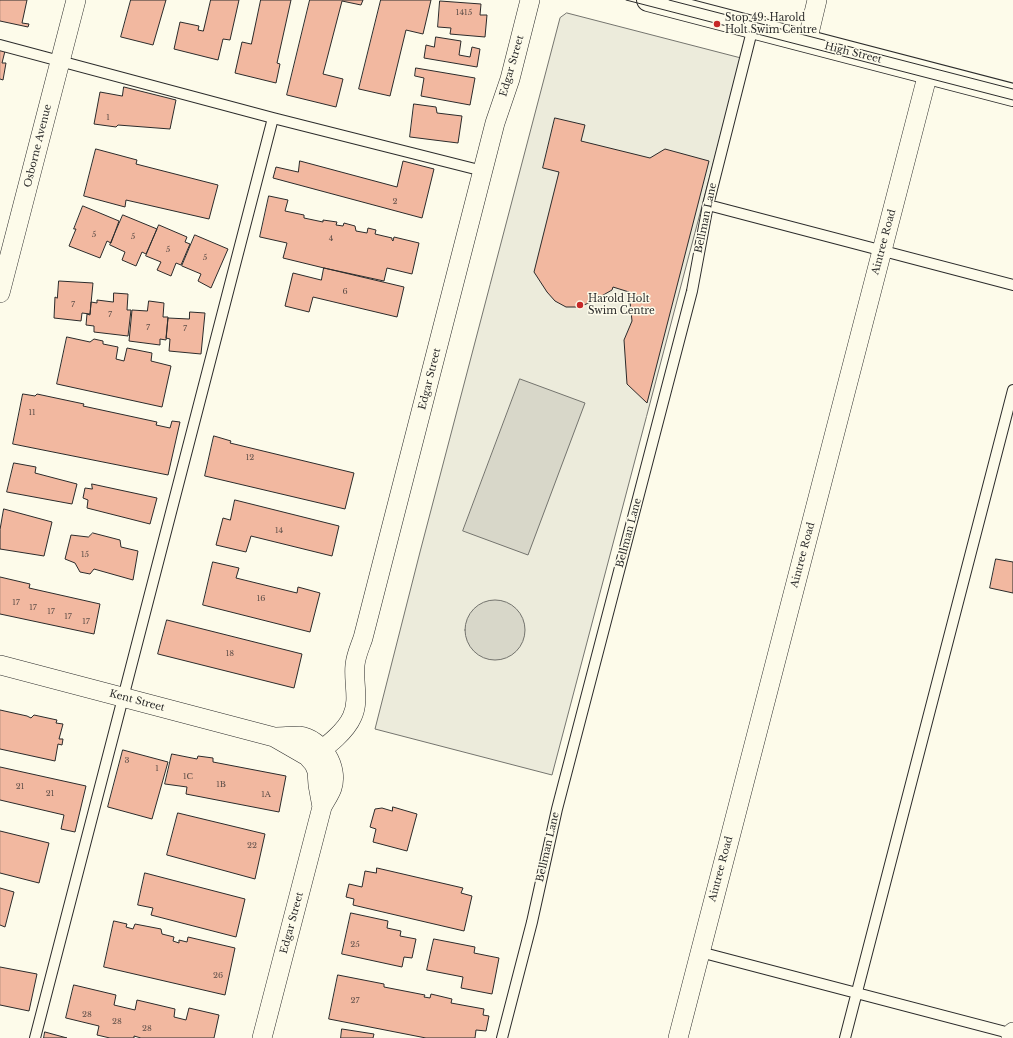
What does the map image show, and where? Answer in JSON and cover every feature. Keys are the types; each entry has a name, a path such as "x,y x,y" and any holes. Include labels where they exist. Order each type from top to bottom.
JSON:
{"main road":[{"name":"High Street","path":"648,0 1013,95"}],"street":[{"name":"Osborne Avenue","path":"0,292 76,0"},
{"name":"Edgar Street","path":"262,1038 322,807 317,771 314,764 316,754 348,725 355,710 357,694 355,662 363,638 412,450 495,123 510,79 530,0"},
{"path":"807,42 817,0"},
{"name":"Aintree Road","path":"678,1038 928,73"},
{"name":"Kent Street","path":"0,665 274,737 316,754"},
{"path":"1011,1038 1013,1033"}],"lane":[{"name":"Bellman Lane","path":"502,1038 532,922 557,809 692,291 708,205 753,27"},
{"path":"0,45 273,118 483,171"},
{"path":"35,1038 273,118"},
{"path":"708,205 1013,285"},
{"path":"844,1038 1013,390"},
{"path":"700,952 1013,1033"}],"shaded area":[{"name":"Harold Holt Swim Centre","path":"567,13 741,58 552,775 375,729 560,18"},
{"path":"520,379 585,403 528,555 463,531"},
{"path":"489,600 501,600 512,605 520,613 525,624 523,642 512,655 501,660 489,660 478,655 470,647 465,636 465,624 470,613 478,605"}],"building":[{"path":"0,0 27,0 22,23 29,24 28,27 0,21"},
{"path":"131,0 166,0 153,45 121,37"},
{"path":"211,0 239,0 230,40 223,39 218,60 174,49 180,22 199,26 198,30 203,31"},
{"path":"261,0 291,0 277,63 280,64 276,83 235,73 242,42 251,44"},
{"path":"310,0 363,0 361,5 342,1 323,74 343,79 336,107 287,95"},
{"path":"381,0 431,0 423,34 406,30 390,96 359,89"},
{"path":"440,1 481,4 480,15 487,15 485,37 450,34 451,28 438,27"},
{"path":"436,37 461,41 459,55 470,57 472,47 480,49 477,67 424,58 426,45 434,47"},
{"path":"0,50 5,51 2,63 6,63 3,80 0,79"},
{"path":"416,68 475,78 470,105 421,96 424,78 415,76"},
{"path":"124,87 176,100 170,129 118,125 116,127 94,124 100,92 122,96"},
{"path":"414,104 436,107 437,113 462,116 458,143 410,137"},
{"path":"555,118 585,125 581,141 650,158 665,149 709,161 647,403 627,384 624,340 632,321 629,292 613,287 612,290 591,302 579,307 566,307 555,301 547,292 534,272 559,172 543,168"},
{"path":"96,149 137,160 136,164 218,185 209,219 126,200 125,207 84,196"},
{"path":"300,161 397,187 403,161 434,169 422,218 273,178 276,167 298,172"},
{"path":"269,196 288,200 285,211 304,215 304,218 323,222 323,220 337,222 336,225 343,226 344,223 355,226 356,231 367,233 368,228 376,230 375,234 392,238 393,241 394,237 419,243 412,274 387,268 384,281 283,258 287,243 260,237"},
{"path":"83,206 119,221 111,243 107,241 100,258 69,246"},
{"path":"123,215 157,229 146,254 142,252 136,266 122,260 125,252 110,245"},
{"path":"159,225 187,237 185,242 190,244 181,265 176,263 171,276 157,270 161,262 146,256"},
{"path":"195,235 228,249 211,288 198,281 201,274 182,266"},
{"path":"324,268 404,287 397,317 313,297 309,312 285,306 293,273 321,280"},
{"path":"59,281 93,283 90,314 82,313 81,321 54,318 55,297 57,298"},
{"path":"114,293 128,294 127,310 131,310 128,336 94,332 94,326 86,325 87,314 90,315 91,302 97,303 97,300 113,302"},
{"path":"149,301 164,303 163,317 168,317 166,340 160,339 160,345 129,341 132,310 147,311"},
{"path":"190,312 205,313 201,354 169,351 170,339 166,338 168,318 189,319"},
{"path":"67,337 90,342 94,339 103,341 103,344 118,347 116,359 124,361 127,348 152,353 151,361 171,366 162,407 57,384"},
{"path":"23,394 35,396 37,394 84,404 83,406 157,422 156,425 170,428 172,421 180,422 168,475 13,444"},
{"path":"214,436 231,441 230,443 354,473 345,509 205,476"},
{"path":"14,463 36,467 35,473 77,484 72,504 7,492"},
{"path":"92,484 157,498 150,524 87,508 88,500 83,498 85,488 92,489"},
{"path":"235,500 339,526 332,556 251,536 246,552 216,545 223,518 230,520"},
{"path":"4,509 52,522 44,556 0,549 0,530"},
{"path":"93,533 120,540 121,547 138,551 133,580 94,569 90,574 80,572 75,563 65,559 71,535 88,537"},
{"path":"996,559 1013,562 1013,593 990,588"},
{"path":"213,562 239,568 236,578 297,593 298,587 320,593 310,632 203,605"},
{"path":"0,577 30,584 29,588 100,604 94,634 0,614"},
{"path":"167,620 302,654 294,688 158,654"},
{"path":"0,710 31,718 34,715 57,720 56,723 63,724 59,739 63,739 62,745 58,744 55,761 0,749"},
{"path":"123,750 168,762 152,819 108,807"},
{"path":"172,754 197,759 198,756 213,758 213,762 286,776 279,812 186,794 187,787 165,784"},
{"path":"0,767 86,786 75,832 61,829 64,815 0,800"},
{"path":"393,807 417,814 407,851 373,842 376,829 370,827 375,809 382,808 392,811"},
{"path":"178,813 265,834 255,879 167,855"},
{"path":"0,831 49,843 39,883 0,873"},
{"path":"377,868 463,888 461,893 472,896 464,931 353,905 354,899 346,897 349,884 362,887 365,871 376,873"},
{"path":"145,873 245,899 236,937 151,915 153,908 138,905"},
{"path":"0,888 14,892 5,927 0,925"},
{"path":"351,913 388,921 387,928 401,931 400,936 416,939 412,958 404,957 402,967 342,954"},
{"path":"114,921 127,924 126,927 133,929 135,924 161,929 162,934 174,937 173,941 179,943 179,940 187,942 188,937 235,948 225,995 104,967"},
{"path":"434,939 475,947 474,953 499,958 492,994 461,988 463,977 427,970"},
{"path":"0,967 37,974 29,1011 0,1005"},
{"path":"338,975 384,984 384,987 425,995 424,997 430,998 431,994 452,999 451,1003 484,1009 483,1015 489,1016 486,1031 476,1030 475,1038 426,1038 329,1019"},
{"path":"74,985 116,995 114,1005 135,1010 137,1000 175,1009 174,1017 186,1020 189,1008 219,1015 214,1038 141,1038 134,1036 134,1038 110,1038 97,1035 99,1026 66,1018"},
{"path":"342,1029 374,1034 373,1038 341,1038"},
{"path":"45,1032 67,1038 44,1038"}],"tram line":[{"path":"626,0 1013,100"},
{"path":"669,0 1013,89"}],"place":[{"name":"Stop 49: Harold Holt Swim Centre","path":"717,24"},
{"name":"Harold Holt Swim Centre","path":"580,305"}]}
